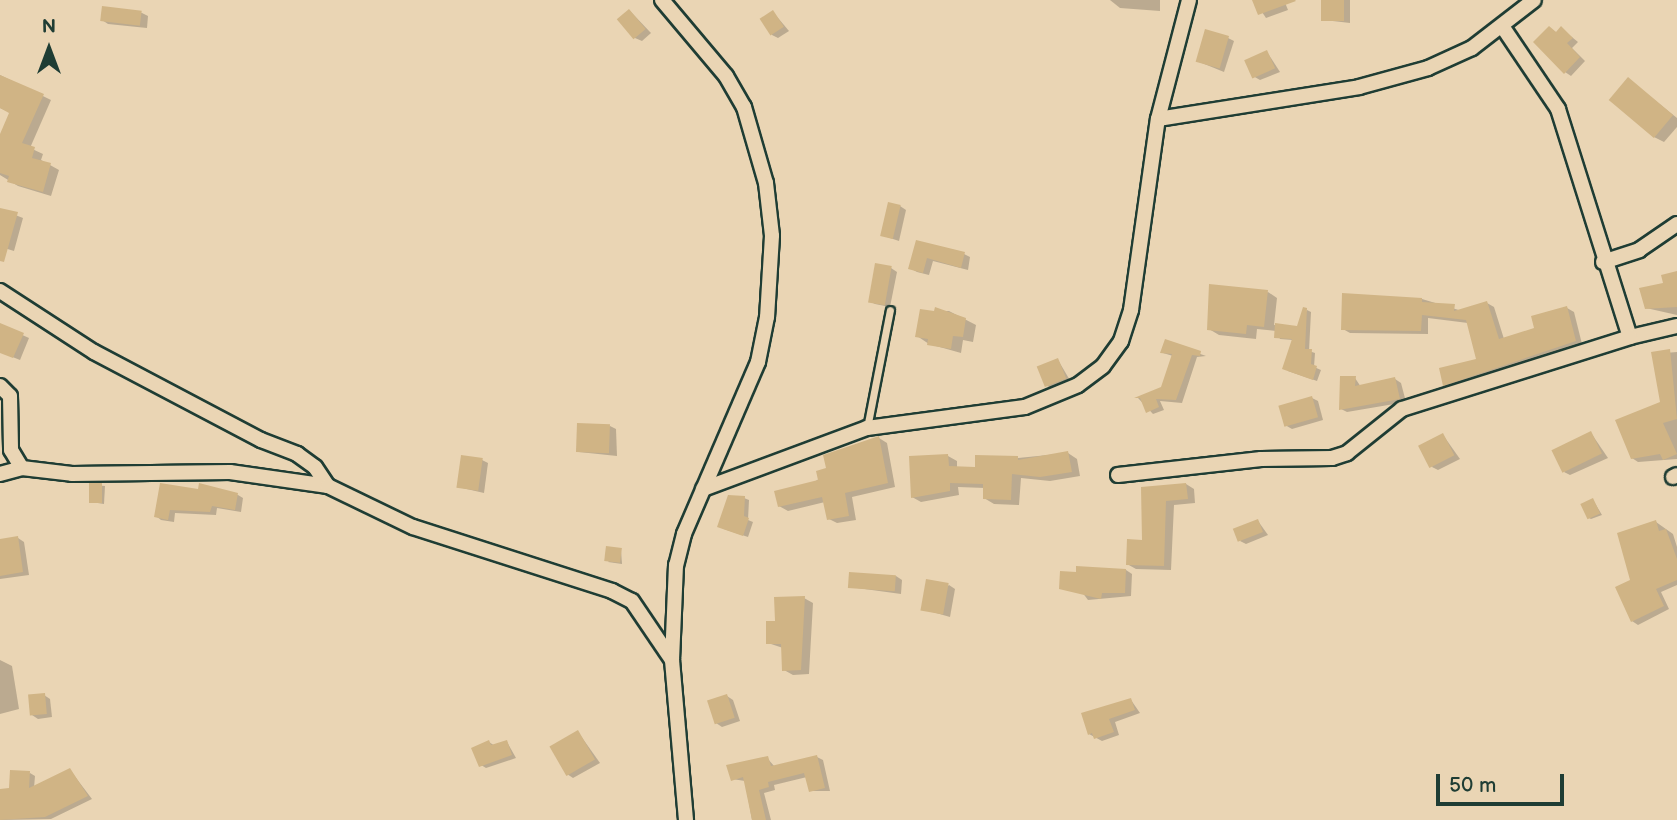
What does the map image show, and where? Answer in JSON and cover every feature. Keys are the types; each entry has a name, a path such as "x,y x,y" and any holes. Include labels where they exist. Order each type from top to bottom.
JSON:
{"street":[{"path":"662,0 726,76 744,107 765,183 772,236 767,317 758,362 703,489 676,565 672,660 686,820"},
{"path":"703,489 867,428 1025,407 1078,385 1102,366 1121,341 1131,310 1158,119 1189,0"},
{"path":"1158,119 1359,87 1428,68 1472,48 1534,0"},
{"path":"1503,26 1558,109 1586,189 1603,262 1630,337"},
{"path":"1603,262 1639,250 1677,224"},
{"path":"0,291 94,352 261,440 297,454 315,467 328,486"},
{"path":"1118,475 1261,459 1332,458 1347,453 1402,409 1630,337 1677,326"},
{"path":"0,386 10,396 11,450 22,468"},
{"path":"0,474 22,468 72,474 230,472 328,486 413,527 612,591 632,601 672,660"}],"lane":[{"path":"867,428 890,310"}],"building":[{"path":"1252,0 1295,0 1296,1 1258,15"},
{"path":"1321,0 1344,0 1344,21 1321,21"},
{"path":"102,6 142,11 140,26 100,21"},
{"path":"629,9 646,29 633,39 617,19"},
{"path":"773,10 784,27 770,35 760,19"},
{"path":"1549,26 1556,32 1561,26 1573,38 1567,43 1580,57 1564,74 1533,42"},
{"path":"1205,29 1229,36 1220,69 1196,62"},
{"path":"1267,50 1275,68 1252,78 1244,60"},
{"path":"0,75 44,94 22,143 35,147 32,158 51,163 43,192 7,182 9,176 0,173 0,134 9,113 0,108"},
{"path":"1628,77 1673,115 1654,138 1609,100"},
{"path":"888,202 901,205 893,239 880,236"},
{"path":"0,208 18,212 4,262 0,261"},
{"path":"916,240 965,252 961,268 927,258 923,273 908,269"},
{"path":"875,263 892,266 885,305 868,302"},
{"path":"1677,271 1677,307 1645,309 1639,288 1663,283 1661,275"},
{"path":"1209,284 1268,290 1264,327 1247,325 1246,334 1207,330"},
{"path":"1342,293 1422,298 1422,302 1455,304 1454,311 1487,301 1499,339 1534,328 1531,316 1567,306 1576,341 1443,386 1439,368 1476,359 1466,320 1422,315 1421,331 1341,330"},
{"path":"935,307 966,318 963,337 953,336 951,349 927,345 928,339 915,337 920,309 934,311"},
{"path":"1303,307 1307,308 1305,349 1312,349 1311,364 1317,366 1313,380 1282,369 1292,339 1274,338 1275,323 1297,326"},
{"path":"0,323 24,333 13,358 0,353"},
{"path":"1165,339 1201,351 1200,356 1192,355 1176,400 1156,399 1159,407 1146,413 1140,398 1134,398 1161,387 1172,354 1160,353"},
{"path":"1670,349 1677,419 1663,423 1677,454 1663,460 1660,454 1631,459 1615,420 1660,402 1651,352"},
{"path":"1058,358 1066,378 1045,387 1037,367"},
{"path":"1340,376 1356,376 1355,386 1395,377 1400,399 1339,410"},
{"path":"1312,396 1318,417 1284,427 1278,406"},
{"path":"577,423 610,424 609,453 576,452"},
{"path":"1591,431 1602,453 1562,473 1551,450"},
{"path":"1443,433 1454,455 1429,468 1418,446"},
{"path":"879,436 888,483 845,493 849,516 827,520 822,497 778,507 774,491 818,480 816,471 826,468 823,455"},
{"path":"1068,451 1072,472 1040,477 1012,474 1011,500 983,499 983,484 950,483 950,491 911,498 909,456 948,454 949,466 975,467 975,455 1018,456 1018,460"},
{"path":"461,455 483,458 478,491 456,488"},
{"path":"89,483 102,483 102,503 89,503"},
{"path":"160,483 198,489 199,483 238,493 235,510 212,506 210,512 170,510 168,520 154,517"},
{"path":"1186,483 1188,499 1166,501 1164,566 1126,565 1127,539 1142,540 1141,487"},
{"path":"728,495 745,496 744,516 749,518 743,536 717,527"},
{"path":"1593,498 1600,513 1587,519 1580,504"},
{"path":"1258,519 1263,532 1238,542 1233,529"},
{"path":"1656,520 1659,531 1666,529 1677,559 1677,580 1656,589 1664,606 1631,622 1615,587 1630,580 1617,533"},
{"path":"18,536 23,572 0,576 0,539"},
{"path":"606,546 622,548 620,563 604,561"},
{"path":"1076,566 1126,569 1125,593 1102,593 1101,599 1059,589 1060,571 1076,572"},
{"path":"849,572 896,575 895,591 848,588"},
{"path":"926,579 949,583 943,615 920,611"},
{"path":"805,596 801,670 782,671 781,644 766,644 766,621 775,621 774,597"},
{"path":"45,693 47,714 30,715 28,694"},
{"path":"727,694 735,718 715,724 707,700"},
{"path":"1131,698 1135,710 1109,719 1114,732 1094,739 1092,733 1088,735 1081,713"},
{"path":"578,730 595,759 566,776 549,746"},
{"path":"489,740 491,745 507,740 512,755 479,767 471,748"},
{"path":"817,755 825,788 809,792 804,773 768,782 769,787 759,790 766,820 752,820 743,777 731,781 726,765 768,756 771,766"},
{"path":"70,768 88,796 45,817 0,820 0,789 9,788 10,770 30,771 29,788"}]}
